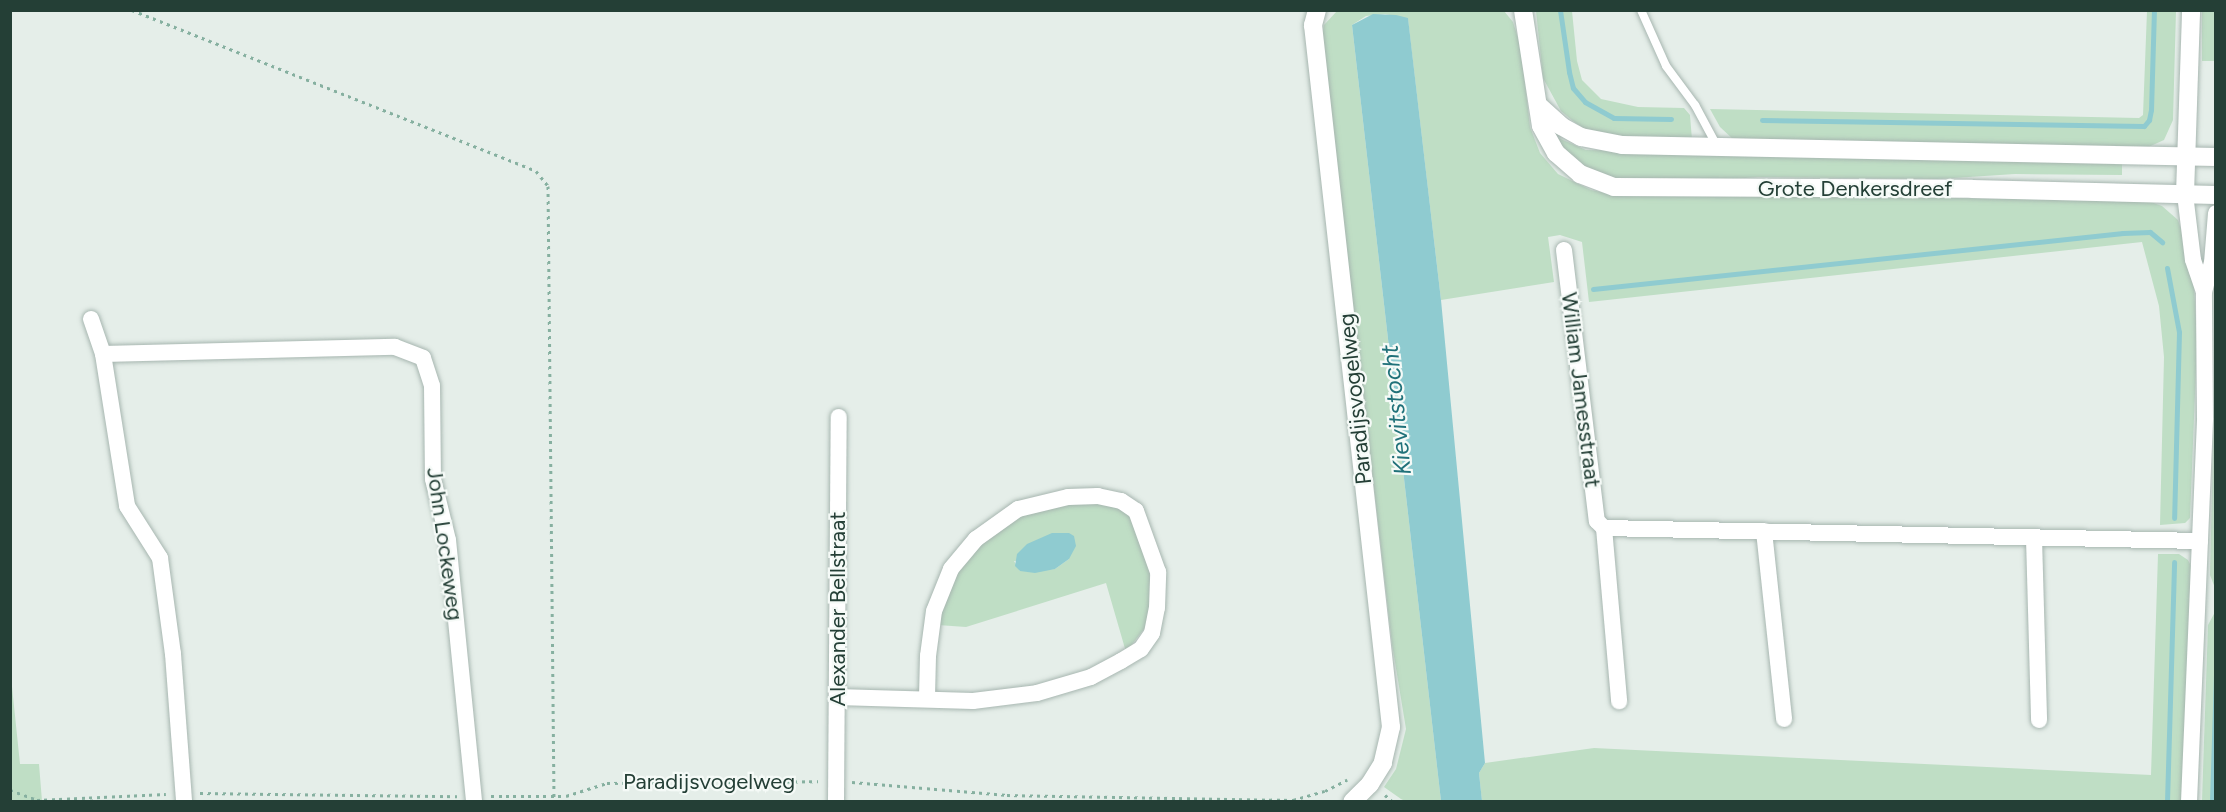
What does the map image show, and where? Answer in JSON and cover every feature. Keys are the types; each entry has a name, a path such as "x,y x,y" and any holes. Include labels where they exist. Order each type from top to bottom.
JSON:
{"street":[{"name":"Paradijsvogelweg","path":"1317,10 1313,25 1390,727 1383,763 1370,784 1352,801"},
{"path":"2191,10 2185,194 2193,260 2204,292"},
{"name":"Grote Denkersdreef","path":"1524,13 1541,126 1556,153 1580,174 1614,187 1972,189 2216,195"},
{"name":"Grote Denkersdreef","path":"1538,105 1561,126 1581,137 1601,142 2216,157"},
{"path":"2189,801 2205,418 2204,292 2212,263 2216,213"},
{"name":"William Jamesstraat","path":"1564,250 1597,521 1604,528 1619,701"},
{"path":"91,320 103,354 127,506 160,558 173,654 184,797"},
{"name":"John Lockeweg","path":"103,354 395,347 423,358 432,386 433,479 448,540 474,798"},
{"name":"Alexander Bellstraat","path":"836,801 839,417"},
{"path":"837,697 973,701 1037,693 1091,677 1141,648 1152,633 1157,608 1158,572 1136,511 1122,501 1098,496 1068,497 1018,509 976,539 951,569 934,612 928,656 927,698"},
{"path":"1604,528 2200,542"},
{"path":"1764,531 1784,719"},
{"path":"2034,538 2039,720"},
{"path":"2198,600 2216,600"}],"lane":[{"path":"1641,10 1666,66 1695,105 1717,146"}],"path":[{"path":"132,10 536,171 548,186 554,797"},
{"name":"Paradijsvogelweg","path":"10,790 37,800 184,797 549,799 607,783 837,781 1007,795 1176,800 1293,800 1325,791 1342,780 1360,779 1370,784"}],"green space":[{"path":"1337,11 1504,11 1513,22 1521,48 1530,127 1540,153 1558,174 1591,190 1606,193 2148,201 2162,206 2178,220 2185,241 2194,286 2197,343 2190,518 2185,523 2160,525 2164,357 2159,306 2142,242 1589,302 1582,242 1560,235 1548,237 1554,282 1441,300 1408,19 1385,14 1366,16 1352,25 1441,801 1401,799 1384,787 1396,769 1406,729 1392,644 1322,37 1324,25"},
{"path":"1536,11 1572,11 1577,61 1582,80 1601,99 1638,107 1684,108 1690,115 1692,140 1632,139 1588,132 1573,121 1561,111 1543,78"},
{"path":"2147,11 2176,11 2173,120 2164,140 2144,149 1735,141 1720,127 1710,109 2139,118 2143,115"},
{"path":"2202,11 2215,11 2215,61 2202,61"},
{"path":"1556,137 1586,150 2122,159 2122,175 2015,174 1938,179 1758,177 1694,182 1631,183 1595,176 1553,139"},
{"path":"2215,366 2216,588 2210,575"},
{"path":"1106,502 1130,514 1150,564 1150,614 1144,629 1126,652 1106,583 966,627 938,625 947,595 961,567 979,543 1025,513 1059,504","holes":["1069,559 1055,569 1020,571 1014,561"]},
{"path":"2158,554 2179,554 2188,560 2191,566 2185,801 1482,802 1479,773 1485,763 1594,748 2151,775"},
{"path":"2215,612 2215,801 2202,801 2208,625"},
{"path":"11,677 20,764 39,764 42,801 11,801"}],"water":[{"path":"1373,14 1408,18 1441,300 1485,763 1479,773 1482,801 1441,801 1352,25"},
{"path":"1052,533 1069,533 1074,536 1076,546 1069,559 1055,569 1035,573 1020,571 1015,566 1017,554 1027,544"}],"waterway":[{"path":"1560,10 1573,88 1585,102 1614,118 1671,119"},
{"path":"1762,120 2144,126 2149,120 2151,110 2154,10"},
{"path":"1593,289 2123,233 2150,232 2162,242"},
{"path":"2167,268 2179,332 2174,518"},
{"path":"2167,802 2174,562"},
{"path":"2212,802 2216,674"}],"water label":[{"name":"Kievitstocht","path":"1396,410"}]}
